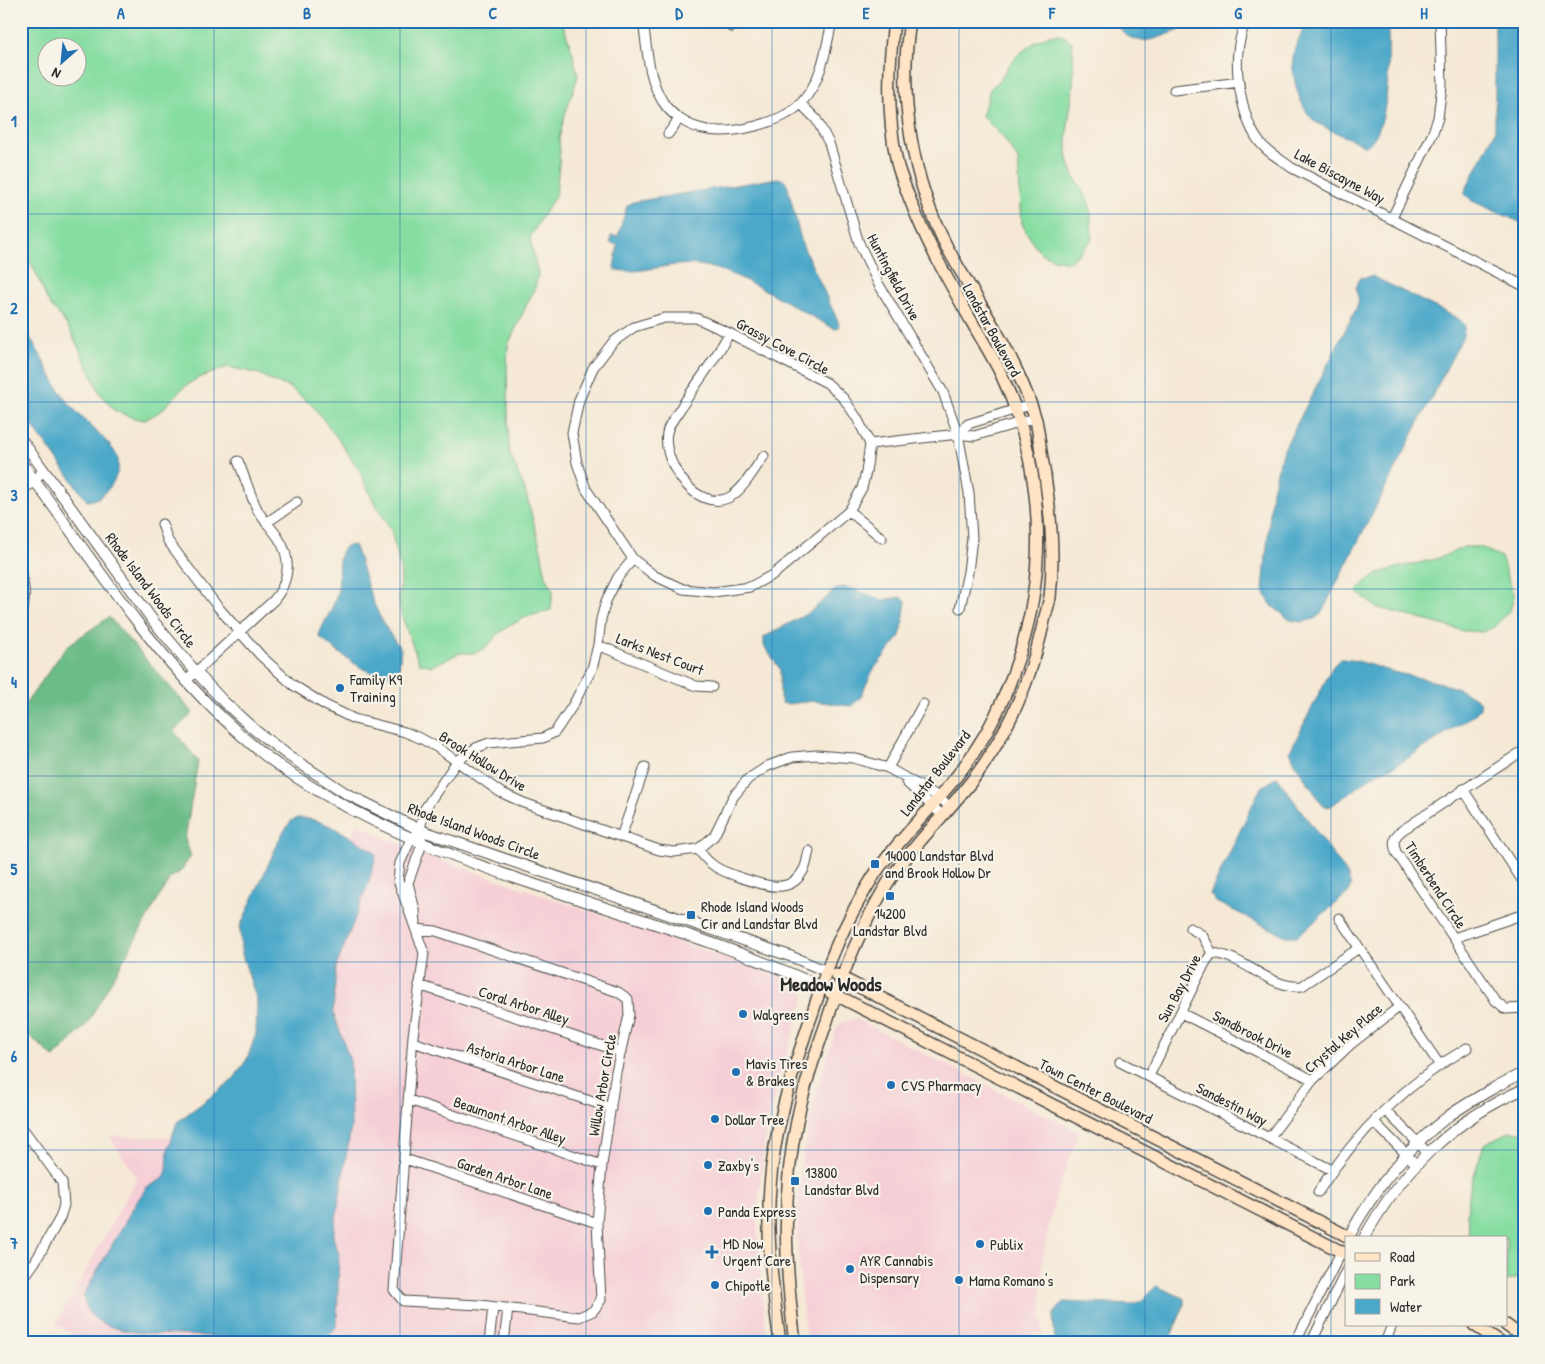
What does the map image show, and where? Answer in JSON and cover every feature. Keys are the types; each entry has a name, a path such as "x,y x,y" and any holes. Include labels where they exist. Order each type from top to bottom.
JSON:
{"main road":[{"name":"Landstar Boulevard","path":"780,1343 770,1253 770,1185 782,1114 801,1047 826,971 851,916 874,876 901,840 978,747 1001,704 1022,649 1033,597 1038,549 1036,498 1028,453 1020,423 1001,373 933,254 898,166 891,125 888,75 894,21"},
{"name":"Landstar Boulevard","path":"794,1343 786,1250 787,1187 798,1115 811,1067 835,995 862,928 888,882 917,844 976,775 996,746 1013,714 1036,656 1049,599 1052,550 1049,500 1035,418 1015,367 947,248 929,208 916,160 909,121 906,74 910,21"},
{"name":"Town Center Boulevard","path":"826,971 1066,1093 1345,1242"},
{"path":"821,987 1058,1108 1345,1242"},
{"path":"1476,1326 1501,1343"},
{"path":"1507,1326 1524,1338"}],"street":[{"path":"643,21 654,85 663,103 679,119 703,129 731,130 778,120 801,104 816,83 832,21"},
{"name":"Lake Biscayne Way","path":"1245,21 1240,36 1238,54 1240,82 1247,120 1263,146 1292,168 1524,286"},
{"path":"1392,218 1432,135 1438,118 1442,85 1440,21"},
{"path":"1174,90 1240,82"},
{"name":"Huntingfield Drive","path":"801,104 816,119 828,143 859,243 878,283 943,392 958,434 969,493 972,538 968,572 960,608"},
{"path":"668,134 679,119"},
{"name":"Grassy Cove Circle","path":"664,318 696,318 729,333 827,383 844,399 858,418 870,444 866,472 862,488 849,511 774,574 750,587 714,592 683,589 655,576 633,559 586,489 577,463 572,433 583,392 593,368 613,342 634,327 664,318"},
{"path":"729,333 718,355 696,384 668,429 667,445 669,454 672,462 691,490 702,498 717,501 731,496 745,483 764,456"},
{"path":"958,434 968,424 1030,405"},
{"path":"870,444 958,434 974,436 1035,418"},
{"name":"Rhode Island Woods Circle","path":"21,439 154,622 196,672 256,731 289,756 348,794 420,830 790,956 826,971"},
{"path":"186,681 274,600 281,591 286,578 288,566 286,553 256,507 238,461"},
{"path":"23,469 43,469"},
{"name":"Rhode Island Woods Circle","path":"23,469 35,482 144,631 186,681 229,724 280,766 342,805 422,844 725,948 782,969 821,987"},
{"path":"21,490 35,482 43,469"},
{"path":"266,523 297,502"},
{"path":"849,511 882,538"},
{"name":"Brook Hollow Drive","path":"162,524 168,541 209,597 240,633 261,656 293,685 325,706 354,719 405,732 438,748 500,792 524,803 659,850 674,852 698,849"},
{"path":"416,929 415,910 408,883 422,844 420,830 424,810 457,760 476,748 489,743 543,738 555,732 573,706 592,669 606,602 618,576 633,559"},
{"path":"21,574 25,589 21,615"},
{"name":"Larks Nest Court","path":"598,645 696,686 712,687"},
{"path":"888,768 923,704"},
{"name":"Timberbend Circle","path":"1524,750 1401,831 1393,843 1396,852 1496,1001 1506,1009 1524,1008"},
{"path":"809,850 804,869 799,878 790,884 777,888 765,886 720,870 708,864 698,849 714,836 733,796 748,779 768,766 792,757 817,755 853,758 888,768 946,811"},
{"path":"280,766 289,756"},
{"path":"621,837 645,767"},
{"path":"1463,789 1524,883"},
{"path":"420,830 411,839 400,863 398,880 424,953 413,1042 394,1290 403,1301 493,1307 489,1343"},
{"path":"1454,938 1524,914"},
{"path":"1338,918 1439,1064"},
{"path":"1190,928 1202,935 1212,953"},
{"name":"Willow Arbor Circle","path":"416,929 436,931 618,992 628,999 629,1015 602,1165 597,1223 601,1300 592,1311 579,1316 493,1307"},
{"name":"Sun Bay Drive","path":"1149,1076 1205,963 1212,953 1225,954 1281,984 1302,986 1359,948"},
{"name":"Coral Arbor Alley","path":"419,985 621,1052"},
{"name":"Crystal Key Place","path":"1269,1138 1313,1080 1351,1044 1399,1007"},
{"name":"Sandbrook Drive","path":"1181,1013 1313,1080"},
{"name":"Astoria Arbor Lane","path":"413,1042 611,1108"},
{"path":"1318,1192 1354,1142 1409,1087 1439,1064 1467,1048"},
{"name":"Sandestin Way","path":"1120,1062 1332,1170"},
{"path":"1351,1236 1378,1188 1418,1142 1451,1114 1508,1079 1524,1073"},
{"path":"1365,1236 1399,1184 1416,1164 1460,1125 1500,1099 1524,1089"},
{"path":"1058,1108 1066,1093"},
{"name":"Beaumont Arbor Alley","path":"409,1100 602,1165"},
{"path":"1386,1110 1428,1153"},
{"path":"1374,1122 1416,1164"},
{"path":"21,1126 62,1182 64,1205 60,1218 35,1262 27,1273 21,1275"},
{"name":"Garden Arbor Lane","path":"405,1159 597,1223"},
{"path":"1295,1343 1345,1247"},
{"path":"1311,1343 1345,1273"},
{"path":"490,1332 505,1338 508,1308"},
{"path":"1385,1343 1392,1326"}],"shaded area":[{"path":"357,823 426,855 789,980 802,987 805,996 781,1071 765,1141 757,1216 758,1250 767,1343 66,1343 71,1333 56,1324 137,1178 109,1136 241,1139"},
{"path":"856,1019 1079,1132 1057,1193 1049,1225 1043,1260 1041,1295 1043,1334 982,1343 807,1343 797,1240 801,1166 814,1100 836,1030 841,1023"}],"green space":[{"path":"21,21 562,21 578,76 559,139 560,152 556,195 530,238 538,275 535,287 508,345 507,365 509,452 525,490 546,576 553,590 551,610 526,617 506,628 487,647 475,653 460,653 432,666 419,663 401,614 399,597 400,566 391,530 372,498 359,470 313,406 289,387 260,374 228,367 196,379 183,388 161,411 145,420 133,418 115,411 101,395 72,334 62,318 49,304 34,269 21,247"},
{"path":"1060,34 1072,42 1074,69 1067,135 1068,158 1072,171 1089,204 1092,239 1069,262 1054,259 1041,253 1033,243 1022,224 1018,160 1003,137 982,116 990,89 1000,80 1019,54 1049,35"},
{"path":"1464,547 1480,547 1501,557 1514,597 1510,610 1494,627 1483,632 1464,631 1376,607 1357,592 1363,584 1382,572 1439,558"},
{"path":"109,617 193,713 174,731 198,761 185,839 191,856 180,872 170,878 87,1024 54,1058 30,1036 21,1032 21,710 67,646"},
{"path":"1508,1132 1524,1132 1524,1272 1516,1279 1508,1281 1508,1236 1469,1236 1467,1213 1470,1188 1484,1144"}],"water":[{"path":"1116,21 1189,21 1185,27 1176,32 1155,39 1138,40 1127,35 1119,28"},
{"path":"1309,21 1388,21 1388,69 1385,107 1375,137 1366,146 1317,123 1301,101 1293,70 1293,60 1296,45"},
{"path":"1495,21 1524,21 1524,224 1472,201 1464,193 1495,132"},
{"path":"778,178 784,180 787,184 802,244 838,321 839,327 836,329 748,282 714,268 689,264 636,271 615,270 618,245 610,243 611,236 618,236 627,206 633,202"},
{"path":"1372,276 1459,319 1465,325 1463,336 1321,614 1314,619 1303,622 1290,620 1271,605 1263,590 1272,490 1282,453 1356,309 1359,300 1356,291 1357,283 1360,278"},
{"path":"28,335 65,398 109,444 117,456 118,470 115,478 106,491 94,500 87,501 21,410 21,338"},
{"path":"354,545 376,608 385,626 401,649 399,668 389,675 381,676 363,669 334,649 320,638 319,635 337,594 340,555 346,546"},
{"path":"843,587 883,600 901,597 906,601 899,638 873,670 860,698 851,706 814,701 782,703 780,698 780,669 764,646 764,637 810,612 836,589"},
{"path":"1340,659 1359,661 1461,690 1480,702 1480,709 1471,717 1397,765 1377,773 1331,806 1324,807 1296,765 1290,751 1333,666"},
{"path":"1277,777 1347,874 1351,886 1348,893 1297,936 1286,936 1216,902 1210,894 1258,793 1261,788"},
{"path":"298,818 318,821 337,829 372,850 376,855 369,882 336,967 333,1012 350,1060 351,1127 333,1237 339,1254 337,1326 332,1333 316,1340 150,1334 108,1326 88,1311 83,1296 146,1188 164,1178 167,1170 168,1149 177,1122 233,1080 247,1059 256,1034 257,1001 241,951 240,927 282,834 291,821"},
{"path":"1156,1286 1184,1298 1184,1306 1168,1343 1055,1343 1053,1315 1064,1302 1131,1305 1141,1301"}],"place":[{"name":"Family K9 Training","path":"340,688"},
{"name":"14000 Landstar Blvd and Brook Hollow Dr","path":"875,864"},
{"name":"14200 Landstar Blvd","path":"890,896"},
{"name":"Rhode Island Woods Cir and Landstar Blvd","path":"691,915"},
{"name":"Walgreens","path":"743,1014"},
{"name":"Mavis Tires & Brakes","path":"736,1072"},
{"name":"CVS Pharmacy","path":"891,1085"},
{"name":"Dollar Tree","path":"715,1119"},
{"name":"Zaxby's","path":"708,1165"},
{"name":"13800 Landstar Blvd","path":"795,1181"},
{"name":"Panda Express","path":"708,1211"},
{"name":"Publix","path":"980,1244"},
{"name":"MD Now Urgent Care","path":"712,1252"},
{"name":"AYR Cannabis Dispensary","path":"850,1269"},
{"name":"Mama Romano's","path":"959,1280"},
{"name":"Chipotle","path":"715,1285"}],"district":[{"name":"Meadow Woods","path":"831,983"}]}
